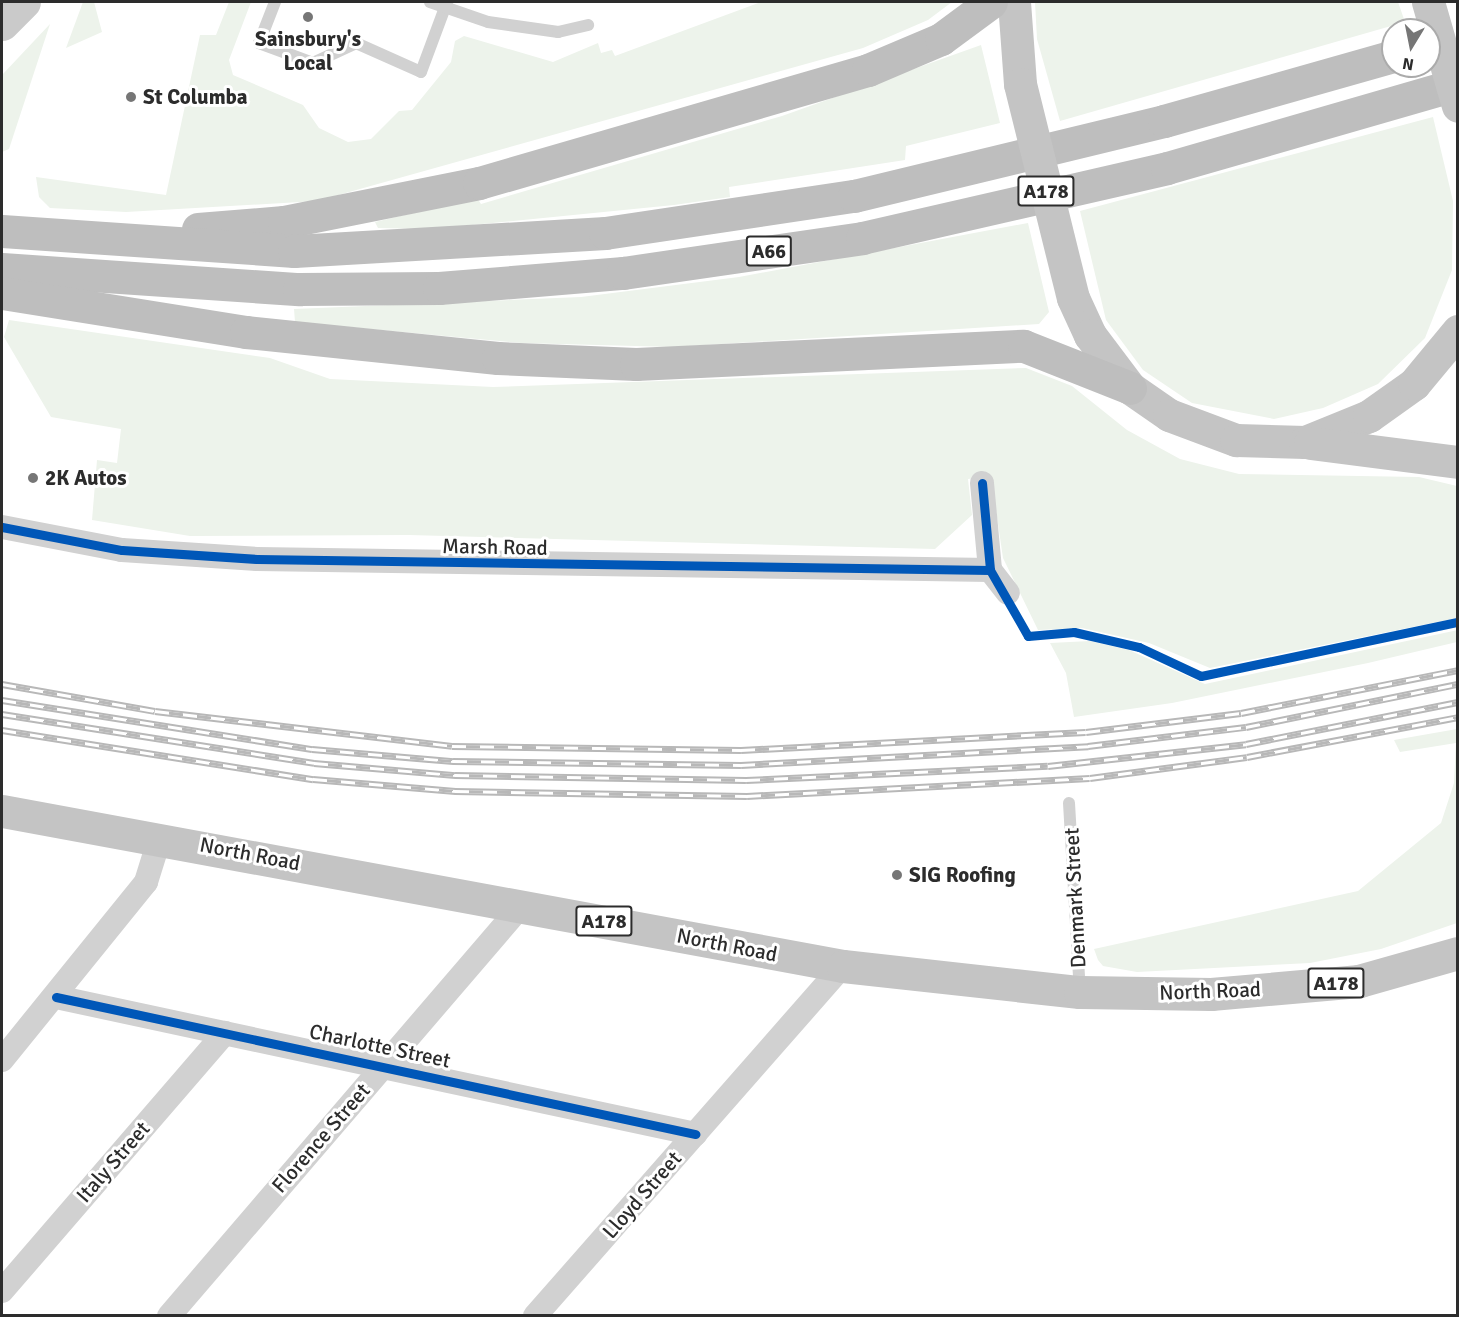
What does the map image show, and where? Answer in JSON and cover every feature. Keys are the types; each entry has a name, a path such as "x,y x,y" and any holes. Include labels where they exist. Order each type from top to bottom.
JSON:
{"highway":[{"path":"61,238 284,222 479,183 868,70 941,39 991,2"},
{"path":"1441,42 1458,37"},
{"name":"A66","path":"2,231 61,238 294,251 605,233 854,196 1164,121 1381,59"},
{"name":"A66","path":"2,293 61,290 439,288 623,273 873,235 1167,168 1458,84"},
{"name":"A66","path":"2,269 61,290 269,335 498,358 624,363 995,344 1051,353 1130,388"}],"main road":[{"name":"A178","path":"1014,2 1020,84 1073,298 1090,334 1130,388 1203,430 1236,440 1305,442 1458,462"},
{"path":"1428,2 1458,106"},
{"name":"A178","path":"1305,442 1400,396 1458,331"},
{"name":"North Road","path":"2,811 159,837 843,966 1080,992 1211,994 1359,981 1458,953"}],"street":[{"path":"2,24 24,2"},
{"path":"982,483 990,570 1008,592"},
{"name":"Marsh Road","path":"2,527 122,550 257,560 990,570"},
{"path":"2,1060 56,997 146,882 159,837"},
{"name":"Florence Street","path":"169,1316 521,906"},
{"name":"Lloyd Street","path":"535,1316 843,966"},
{"name":"Charlotte Street","path":"56,997 384,1065 695,1134"},
{"name":"Italy Street","path":"2,1291 225,1033"}],"lane":[{"path":"275,2 259,43 313,63 356,43 421,72 447,5"},
{"path":"430,2 447,5 488,22 558,33 588,25"},
{"name":"Denmark Street","path":"1070,803 1080,992"}],"shaded area":[{"path":"83,2 94,2 102,32 66,48"},
{"path":"229,2 251,2 229,60 233,75 303,105 319,128 348,142 371,139 399,111 412,110 451,62 455,41 464,36 553,62 598,43 601,53 612,50 615,56 761,2 952,2 928,20 863,48 317,201 126,212 50,208 39,197 36,177 166,195 200,35 216,35"},
{"path":"1035,2 1398,2 1404,18 1381,18 1381,29 1060,121 1037,39"},
{"path":"50,24 9,149 2,152 2,75"},
{"path":"981,45 1000,123 906,146 905,160 729,187 730,197 674,205 431,229 378,228 375,222 477,198 481,204 782,116"},
{"path":"1433,117 1453,201 1452,270 1425,338 1378,384 1323,408 1274,419 1192,403 1143,370 1106,320 1080,211"},
{"path":"1028,223 1049,312 1039,324 674,347 521,343 295,322 294,309 581,297 739,277"},
{"path":"9,320 270,358 330,379 493,387 1026,368 1072,386 1127,430 1180,459 1239,474 1419,477 1457,486 1457,618 1210,668 1149,643 1082,628 1038,630 1003,558 991,476 968,479 972,515 935,549 409,535 190,536 92,520 97,460 117,463 121,429 51,417 4,337"},
{"path":"1458,630 1457,642 1368,663 1172,703 1074,717 1066,673 1050,643 1090,641 1129,650 1205,684"},
{"path":"1457,729 1457,923 1381,949 1310,963 1137,972 1103,966 1098,960 1094,949 1358,891 1441,823 1454,783 1456,743 1400,752 1394,740"}],"railway":[{"path":"2,684 155,711 452,746 741,750 1086,732 1241,713 1458,670"},
{"path":"2,700 312,749 453,761 741,765 1088,746 1246,727 1458,684"},
{"path":"2,714 314,763 455,775 746,780 1048,766 1246,744 1458,702"},
{"path":"2,730 313,779 455,791 747,796 1090,778 1247,757 1458,717"}],"cycle path":[{"path":"982,483 990,570 1028,636 1074,632 1139,647 1201,676 1458,622"},
{"path":"2,527 122,550 257,559 990,570"},
{"path":"56,997 695,1134"}],"place":[{"name":"Sainsbury's Local","path":"308,17"},
{"name":"St Columba","path":"131,97"},
{"name":"2K Autos","path":"33,478"},
{"name":"SIG Roofing","path":"897,875"}]}
